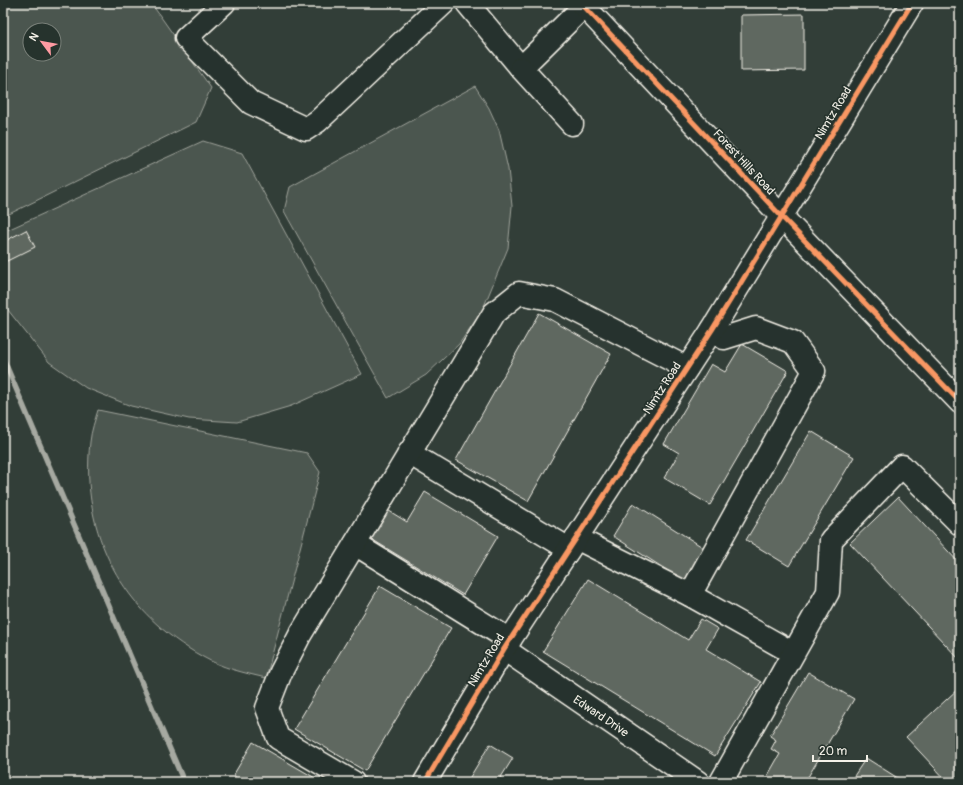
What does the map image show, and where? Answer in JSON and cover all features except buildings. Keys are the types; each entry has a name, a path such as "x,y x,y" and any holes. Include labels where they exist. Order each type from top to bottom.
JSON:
{"street":[{"path":"224,3 186,38 251,103 306,129 318,121 444,3"},
{"path":"467,3 521,68 572,124"},
{"name":"Nimtz Road","path":"426,782 507,644 712,330 912,3"},
{"path":"521,68 582,5"},
{"name":"Forest Hills Road","path":"582,5 782,217 960,402"},
{"path":"353,782 278,738 267,708 281,672 297,641 494,312 519,293 556,300 687,368"},
{"path":"690,595 814,371 793,342 756,328 724,338 712,330"},
{"path":"409,453 572,544 690,595 793,653"},
{"path":"721,782 828,592 831,540 902,466 960,524"},
{"name":"Edward Drive","path":"355,544 507,644 698,782"}],"shaded area":[{"path":"3,3 151,3 211,88 196,122 3,217"},
{"path":"475,86 489,108 499,130 508,169 512,206 508,248 482,311 459,344 426,375 388,398 284,211 290,187"},
{"path":"203,141 242,153 362,374 291,406 237,422 189,419 131,406 86,388 49,362 8,310 3,299 3,232"},
{"path":"98,410 307,453 320,472 266,678 234,670 203,657 175,639 150,618 129,594 113,568 100,539 92,508 89,476 90,442"}],"waterway":[{"path":"3,358 184,782"}],"cycle path":[{"path":"581,3 782,217 960,402"},
{"path":"425,782 504,649 712,330 912,3"}]}
